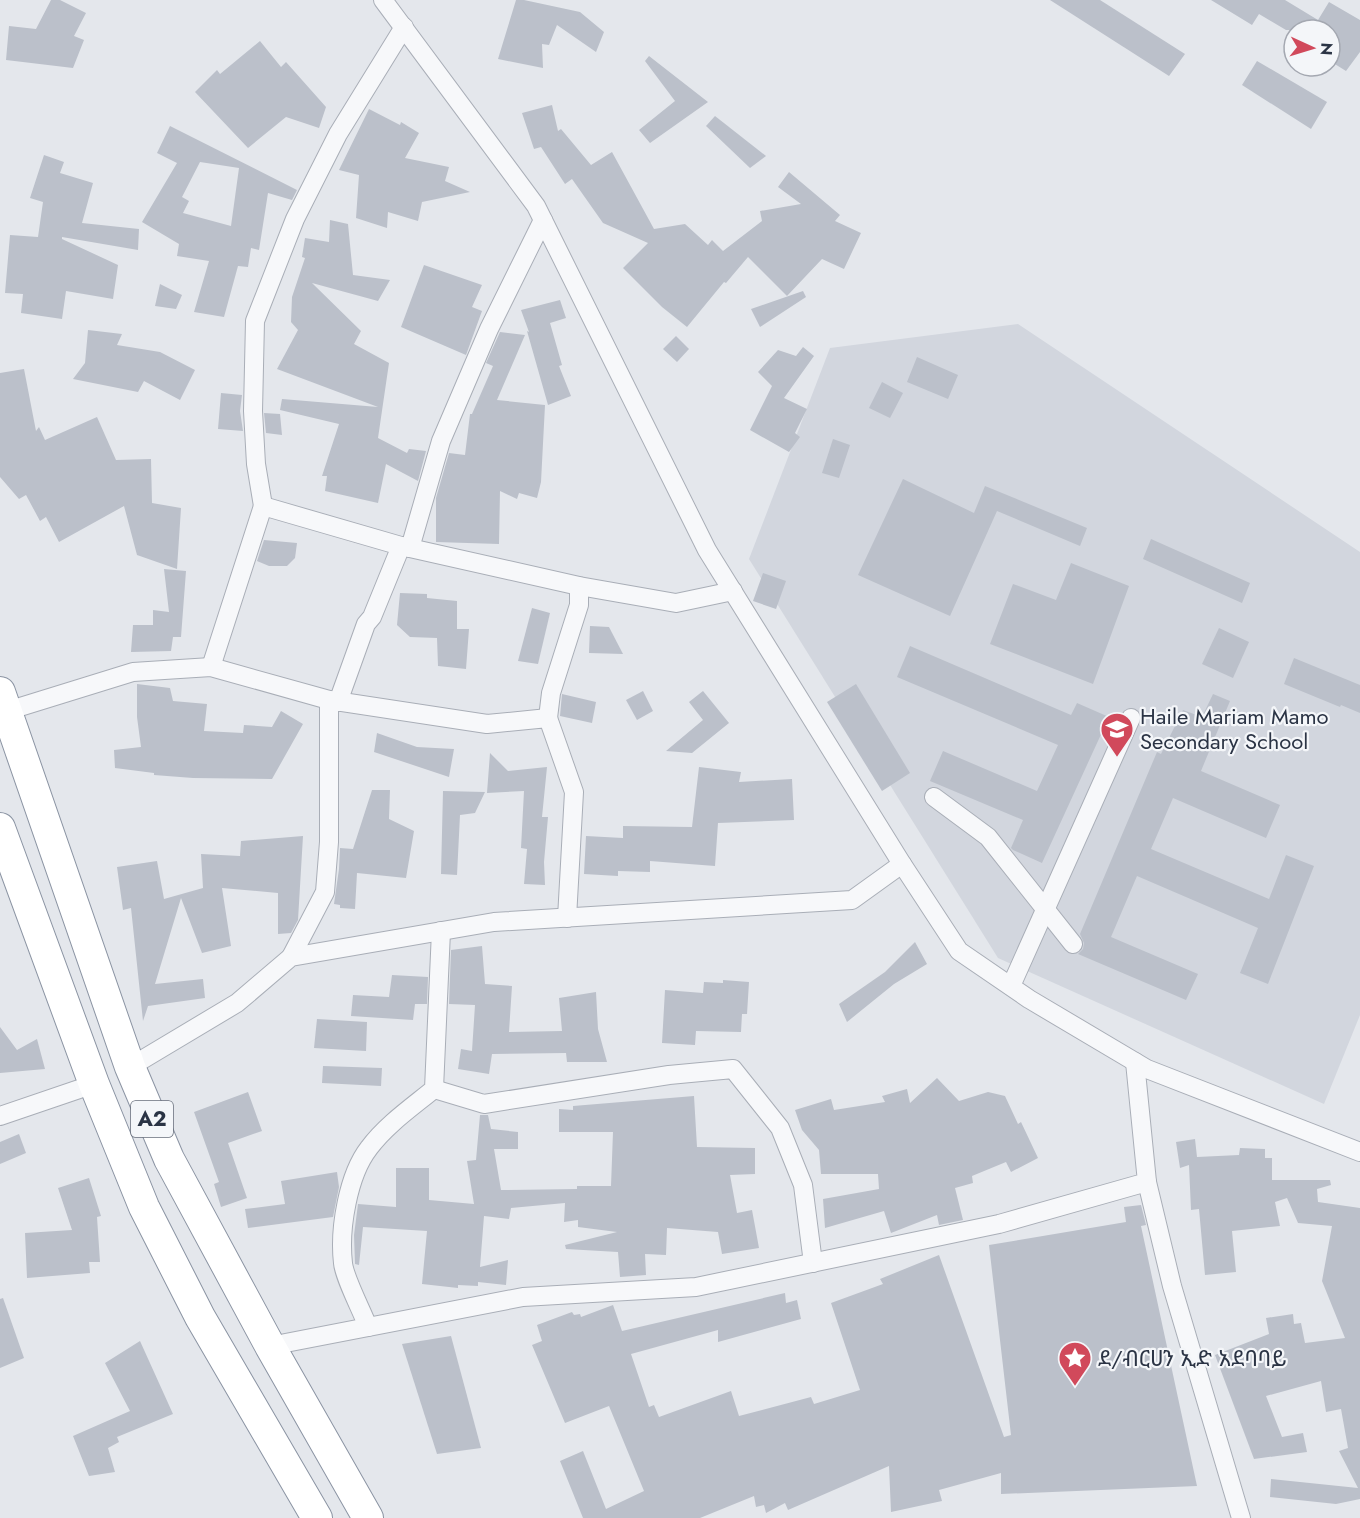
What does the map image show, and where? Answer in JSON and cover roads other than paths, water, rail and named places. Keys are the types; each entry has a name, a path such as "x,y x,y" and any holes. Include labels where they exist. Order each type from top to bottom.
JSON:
{"highway":[{"name":"A2","path":"3,702 130,1066 169,1159 270,1346 368,1518"},
{"name":"A2","path":"0,828 94,1084 144,1207 195,1307 317,1518"}],"street":[{"path":"383,0 536,206 706,549 902,864 959,951 1011,986 1147,1069 1360,1152"},
{"path":"211,667 263,506 256,464 253,411 255,321 295,219 338,134 404,27"},
{"path":"130,1066 237,1003 291,957 325,892 329,842 333,701 366,624 372,617 405,547 441,441 489,329 543,220"},
{"path":"263,506 405,547 579,586 676,603 733,591"},
{"path":"567,918 574,792 548,718 551,693 579,605 579,586"},
{"path":"3,702 133,672 211,667 333,701 487,724 548,718"},
{"path":"1011,986 1131,717"},
{"path":"934,797 988,837 1073,944"},
{"path":"291,957 494,922 852,900 902,864"},
{"path":"368,1327 343,1264 344,1219 353,1178 369,1149 401,1116 434,1089 441,931"},
{"path":"1135,1062 1147,1182 1172,1286 1241,1518"},
{"path":"434,1089 484,1104 624,1082 733,1069 780,1128 803,1185 813,1263"},
{"path":"0,1116 94,1084"},
{"path":"270,1346 523,1297 696,1287 999,1224 1147,1182"}],"place":[{"name":"Haile Mariam Mamo Secondary School","path":"1117,758"},
{"name":"ደ/ብርሀን ኢድ አደባባይ","path":"1075,1387"}]}
